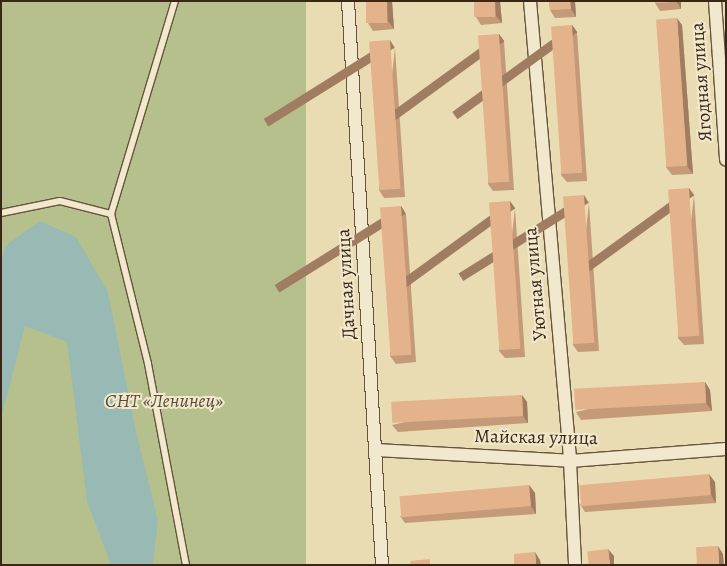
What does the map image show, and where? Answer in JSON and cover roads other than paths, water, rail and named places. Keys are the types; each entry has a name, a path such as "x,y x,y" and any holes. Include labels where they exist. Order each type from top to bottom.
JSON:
{"street":[{"name":"Дачная улица","path":"348,1 382,565"},
{"name":"Уютная улица","path":"530,1 570,461 576,565"},
{"name":"Ягодная улица","path":"715,1 726,160"},
{"name":"Майская улица","path":"376,450 570,461 726,449"}],"lane":[{"path":"175,1 111,214 148,364 186,565"},
{"path":"1,213 60,201 111,214"}],"water":[{"path":"40,221 76,237 108,292 136,432 158,520 153,565 111,565 87,501 67,342 25,326 1,419 1,265 5,246"}],"park label":[{"name":"СНТ «Ленинец»","path":"164,402"}]}
